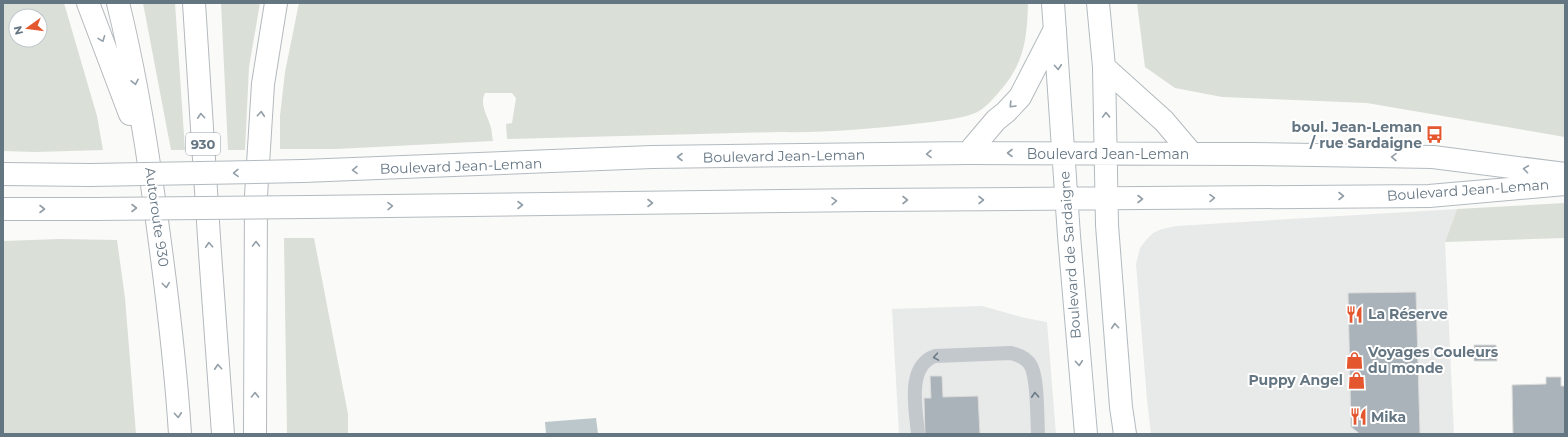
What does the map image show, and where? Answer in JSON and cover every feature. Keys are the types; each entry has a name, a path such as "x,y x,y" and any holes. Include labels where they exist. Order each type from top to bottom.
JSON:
{"main road":[{"path":"88,3 149,163"},
{"name":"Autoroute 930","path":"118,3 139,104 149,163 172,338 180,434"},
{"name":"930","path":"194,3 223,434"},
{"path":"255,434 256,196 263,84 276,3"},
{"name":"Boulevard de Sardaigne","path":"1053,3 1066,199 1081,394 1086,434"},
{"path":"1098,3 1104,67 1107,225 1121,407 1125,434"},
{"path":"968,153 996,120 1020,97 1055,28"},
{"path":"1104,67 1164,121 1192,154"},
{"name":"Boulevard Jean-Leman","path":"3,174 90,175 303,171 652,158 968,153 1433,157 1565,174"},
{"name":"Boulevard Jean-Leman","path":"3,209 1429,196 1565,184"}],"lane":[{"path":"918,434 915,396 916,374 921,364 928,358 935,356 1011,353 1019,355 1031,366 1034,376 1038,434"}],"shaded area":[{"path":"3,3 64,3 97,116 103,150 35,152 3,151"},
{"path":"143,3 175,3 185,150 171,150"},
{"path":"221,3 260,3 249,67 245,150 228,150"},
{"path":"299,3 1028,3 1025,40 1019,61 1014,71 999,92 984,107 973,114 957,118 897,126 829,131 507,139 506,124 512,123 516,98 512,93 485,93 483,97 483,106 491,128 493,141 336,149 280,149 280,116 285,72"},
{"path":"1137,3 1565,3 1565,137 1367,103 1222,97 1175,88 1145,67"},
{"path":"1565,203 1565,238 1445,242 1457,209"},
{"path":"1457,209 1445,242 1454,434 1151,434 1136,264 1140,248 1153,233 1162,229 1176,226"},
{"path":"284,238 314,238 348,414 348,434 287,434"},
{"path":"60,239 117,240 125,298 136,434 3,434 3,241"},
{"path":"982,306 1025,318 1047,322 1056,434 899,434 892,309"},
{"path":"596,418 598,434 546,434 545,422"}],"building":[{"path":"1416,292 1420,434 1360,434 1351,427 1348,293"},
{"path":"1474,345 1496,345 1497,361 1474,361"},
{"path":"930,376 942,376 943,397 978,396 980,434 925,434 924,398 931,398"},
{"path":"1546,377 1561,377 1561,386 1565,386 1565,434 1513,434 1512,385 1546,384"}],"place":[{"name":"boul. Jean-Leman / rue Sardaigne","path":"1435,135"},
{"name":"La Réserve","path":"1355,314"},
{"name":"Voyages Couleurs du monde","path":"1355,360"},
{"name":"Puppy Angel","path":"1356,380"},
{"name":"Mika","path":"1358,417"}]}
